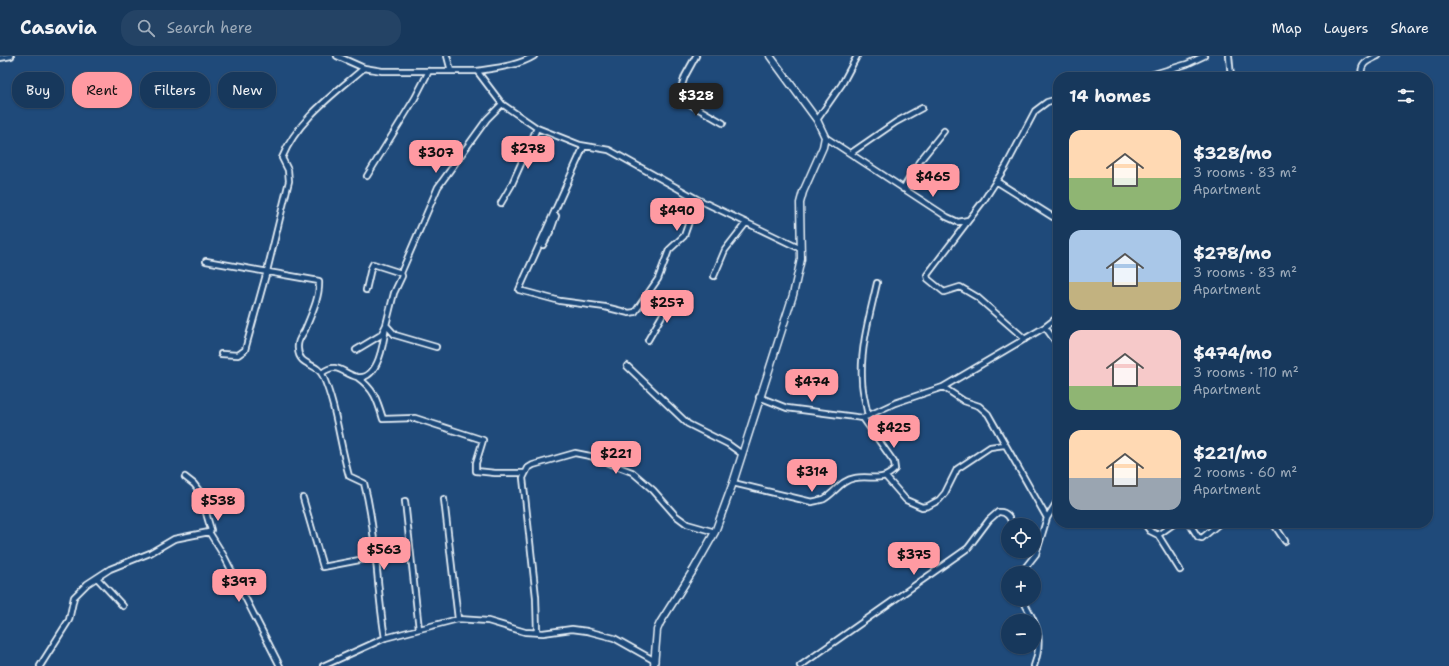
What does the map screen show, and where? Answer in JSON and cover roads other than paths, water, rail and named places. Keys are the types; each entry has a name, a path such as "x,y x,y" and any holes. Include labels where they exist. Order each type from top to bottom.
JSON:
{"street":[{"path":"0,58 10,56"},
{"path":"337,56 364,68 382,71 477,71 500,67 534,56"},
{"path":"447,56 451,71"},
{"path":"676,103 685,76 696,56"},
{"path":"770,56 817,120 825,137 947,217 958,222 970,219"},
{"path":"817,120 842,84 857,56"},
{"path":"1161,72 1187,64 1204,56"},
{"path":"1229,56 1231,72"},
{"path":"1361,72 1363,64 1378,56"},
{"path":"221,354 238,355 245,350 267,271 289,181 288,170 282,158 285,150 301,127 313,114 364,68"},
{"path":"367,176 415,98 429,71"},
{"path":"477,71 502,104 537,128 584,146 609,150 616,153 697,199 801,249"},
{"path":"678,97 723,123"},
{"path":"1025,339 994,310 962,288 955,287 946,292 927,278 928,272 970,219 996,181 1035,110 1047,102 1053,100"},
{"path":"357,377 370,374 376,368 394,293 402,276 400,273 438,187 487,119 502,104"},
{"path":"850,153 896,122 922,108"},
{"path":"501,203 512,186 537,128"},
{"path":"903,189 919,162 932,148 944,131"},
{"path":"323,666 385,638 458,619 488,621 525,632 572,629 598,634 614,638 655,663 657,630 660,623 715,532 733,483 759,397 793,295 800,265 800,203 803,192 823,147 825,137"},
{"path":"584,146 519,290 560,301 605,307 629,313 635,312 658,279 669,250 684,236 697,199"},
{"path":"996,181 1053,217"},
{"path":"530,262 551,230 557,214"},
{"path":"714,276 726,250 746,223"},
{"path":"206,261 319,281 319,290 309,320 298,342 298,357 302,362 317,367 322,373 331,393 343,457 349,476 364,483 370,505 385,638"},
{"path":"366,290 373,264 400,273"},
{"path":"733,483 812,502 823,499 840,485 854,478 881,479 886,477 895,469 894,462 866,417 862,380 867,327 877,283"},
{"path":"648,340 671,300"},
{"path":"759,397 787,408 866,417 895,403 943,387 1053,321"},
{"path":"386,325 395,334 436,347"},
{"path":"356,350 381,335 386,325"},
{"path":"1045,327 1053,338"},
{"path":"627,366 688,424 728,444 742,454"},
{"path":"322,373 328,368 337,368 357,377 368,385 377,398 383,419 415,418 482,440 476,463 476,471 495,474 525,473"},
{"path":"943,387 964,401 984,408 1047,518"},
{"path":"886,477 906,500 922,507 928,506 939,500 945,493 957,470 990,447 1004,445"},
{"path":"537,632 536,597 523,478 528,468 539,462 570,454 581,453 632,472 654,490 675,515 687,524 715,532"},
{"path":"185,477 194,484 200,492 211,528 209,532 224,556 280,666"},
{"path":"303,498 322,567 375,557"},
{"path":"444,499 458,619"},
{"path":"405,501 419,629"},
{"path":"1041,534 1047,518 1053,508"},
{"path":"800,666 968,548 989,520 998,512 1003,512 1009,518"},
{"path":"1148,528 1150,531 1158,535 1180,570"},
{"path":"1158,535 1168,528"},
{"path":"1192,528 1198,537 1202,538 1214,528"},
{"path":"1276,528 1285,541"},
{"path":"40,666 69,620 74,598 82,588 110,569 150,553 174,539 209,532"},
{"path":"97,578 122,606"},
{"path":"1026,606 1038,630 1040,646 1034,666"}]}
